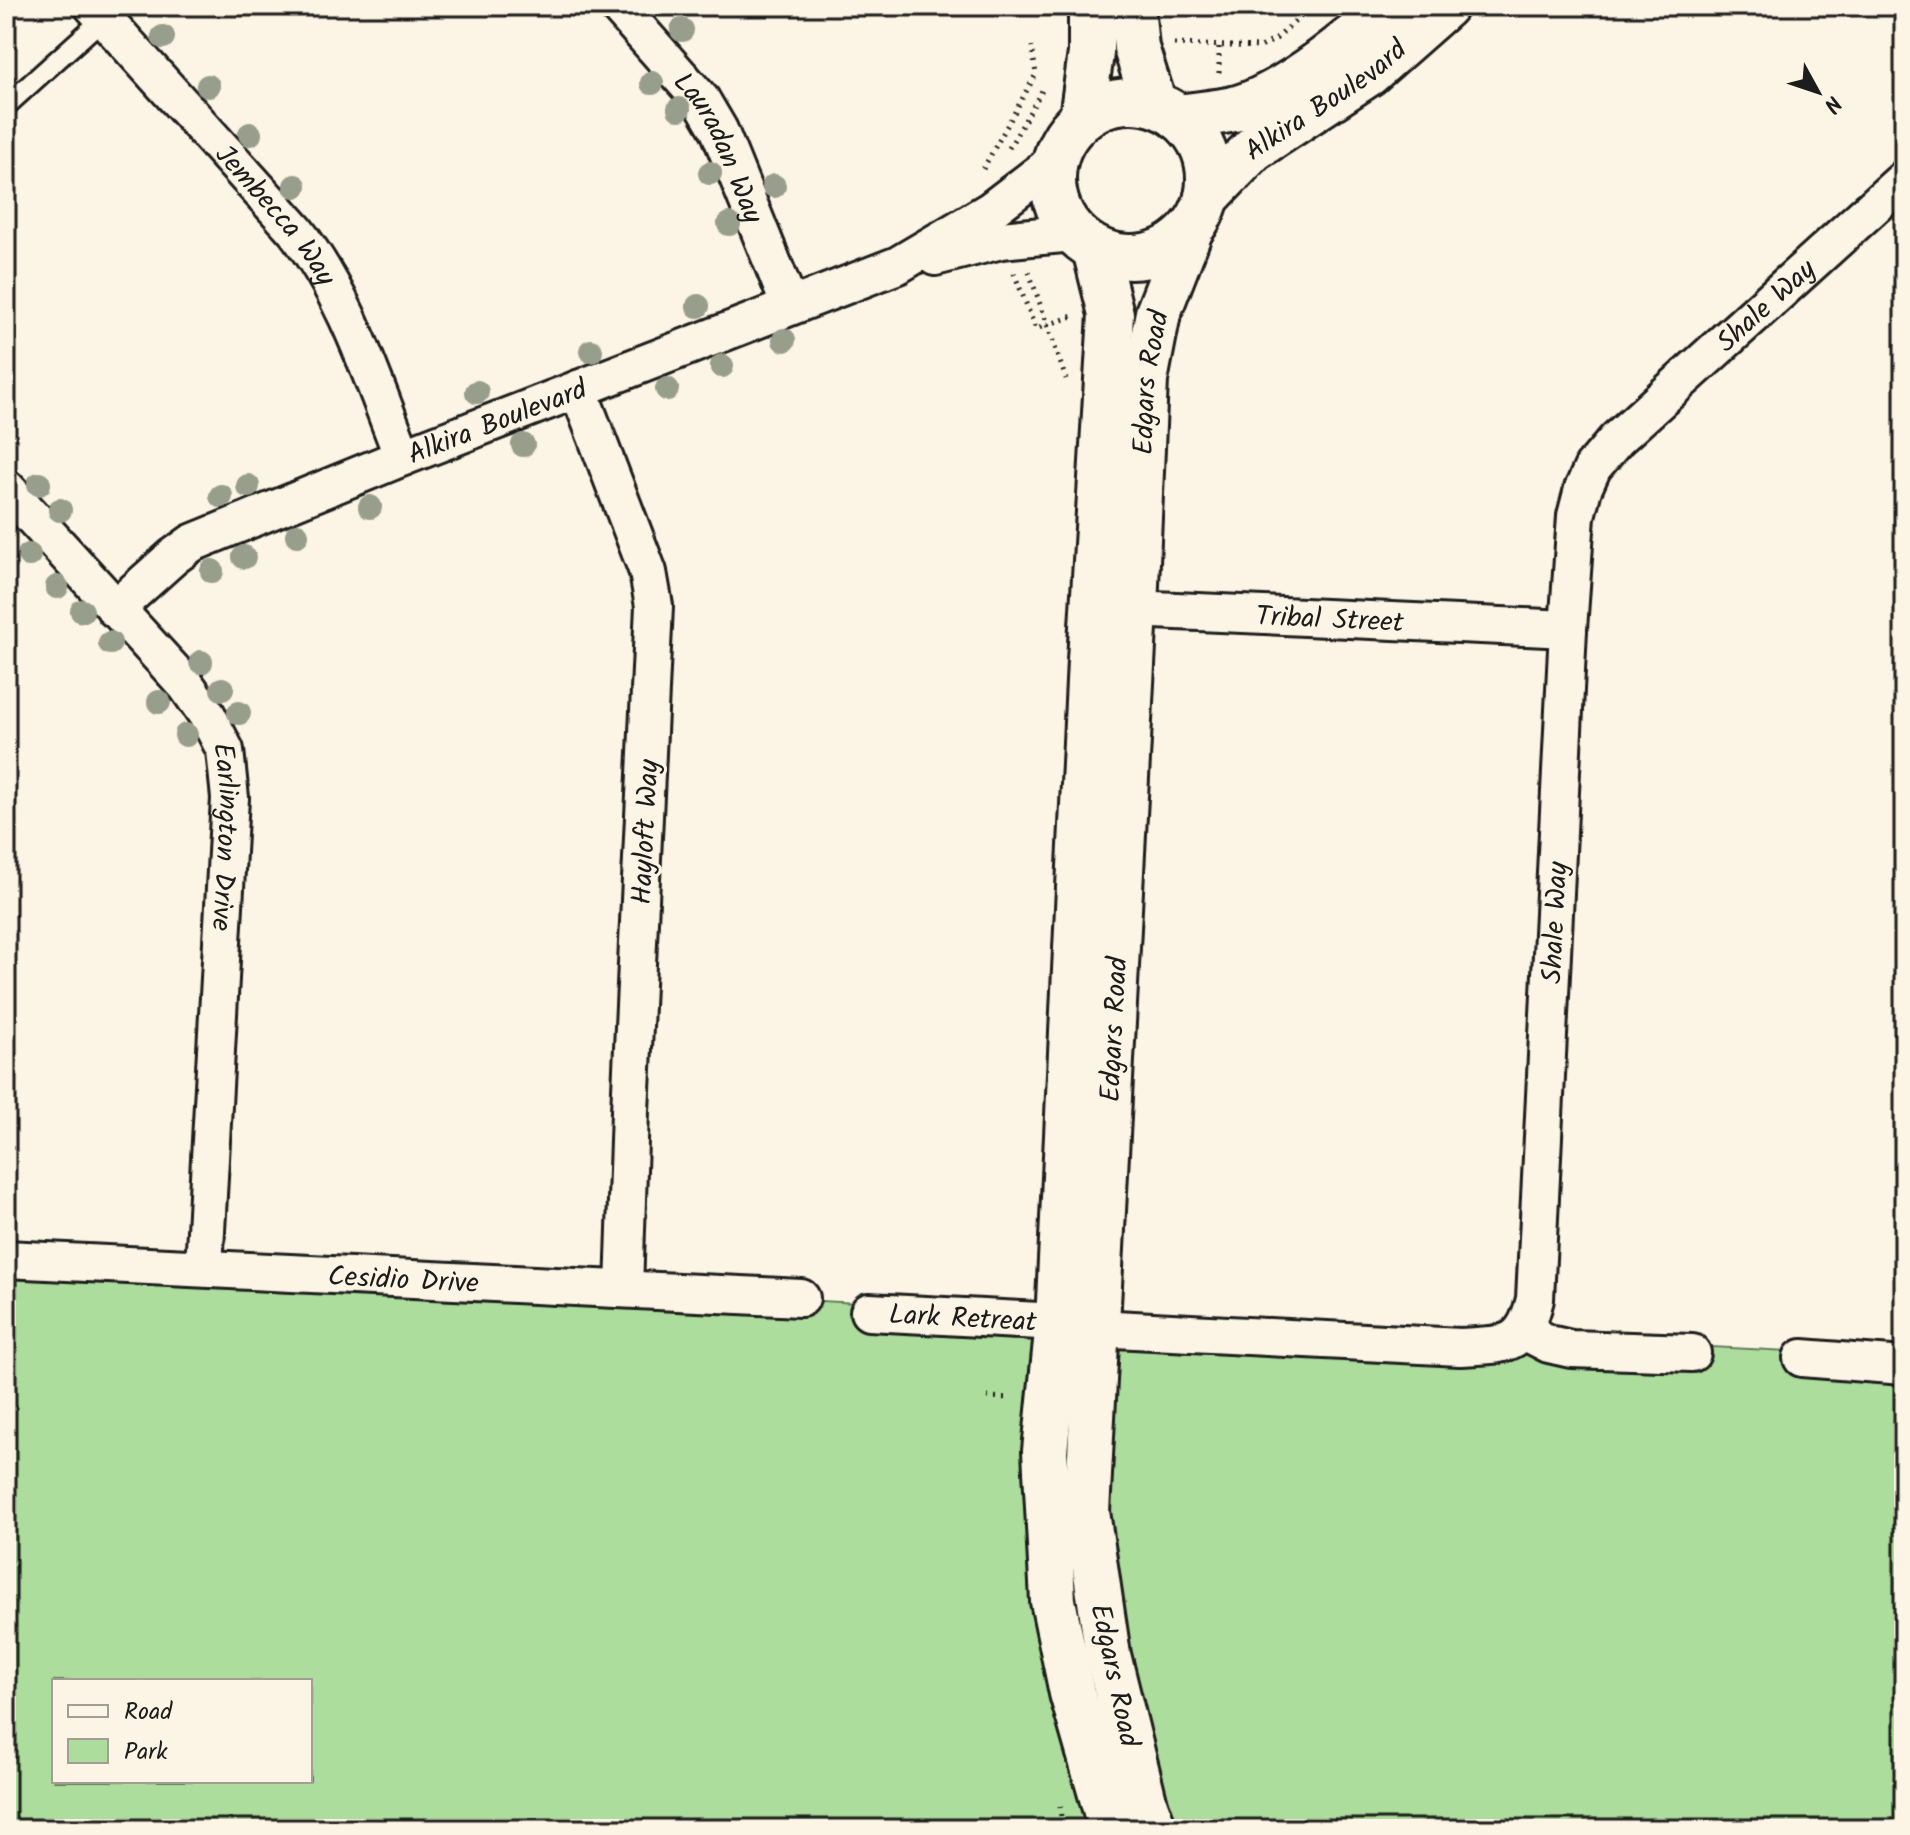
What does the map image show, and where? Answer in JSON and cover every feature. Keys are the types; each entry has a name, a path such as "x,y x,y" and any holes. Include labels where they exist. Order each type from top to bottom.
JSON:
{"street":[{"name":"Lauradan Way","path":"618,6 702,101 719,130 790,306"},
{"path":"1082,118 1091,53 1091,6"},
{"path":"1132,6 1136,48 1166,110"},
{"name":"Alkira Boulevard","path":"1166,110 1235,109 1254,101 1329,55 1389,6"},
{"name":"Alkira Boulevard","path":"1198,214 1253,149 1369,73 1445,6"},
{"name":"Jembecca Way","path":"105,10 317,259 345,314 403,457"},
{"path":"1141,101 1166,110 1188,125 1203,146 1209,171 1198,214 1170,247 1146,256 1119,257 1084,241 1059,212 1053,187 1055,161 1065,137 1082,118 1116,102 1141,101"},
{"name":"Alkira Boulevard","path":"898,265 991,210 1055,161"},
{"name":"Shale Way","path":"1524,1331 1535,1299 1568,629 1576,516 1583,489 1593,467 1617,439 1904,179"},
{"name":"Edgars Road","path":"1111,1829 1072,1693 1053,1601 1045,1451 1077,1325 1135,608 1145,380 1158,313 1198,214"},
{"name":"Alkira Boulevard","path":"115,609 192,543 790,306 898,265 1001,240 1084,241"},
{"name":"Edgars Road","path":"1084,241 1111,314 1093,608 1077,1325 1087,1512 1108,1655 1145,1805 1154,1829"},
{"name":"Hayloft Way","path":"578,389 648,572 654,606 624,1289"},
{"name":"Earlington Drive","path":"6,488 186,685 207,715 225,750 230,798 204,1267"},
{"name":"Tribal Street","path":"1093,608 1568,629"},
{"name":"Cesidio Drive","path":"6,1259 801,1298"},
{"name":"Lark Retreat","path":"869,1312 1077,1325"},
{"path":"1077,1325 1460,1347 1501,1344 1524,1331 1549,1344 1571,1349 1692,1353"},
{"path":"1802,1358 1904,1366"}],"lane":[{"path":"6,106 105,10"}],"green space":[{"path":"6,1259 1904,1357 1904,1829 6,1829"}]}
